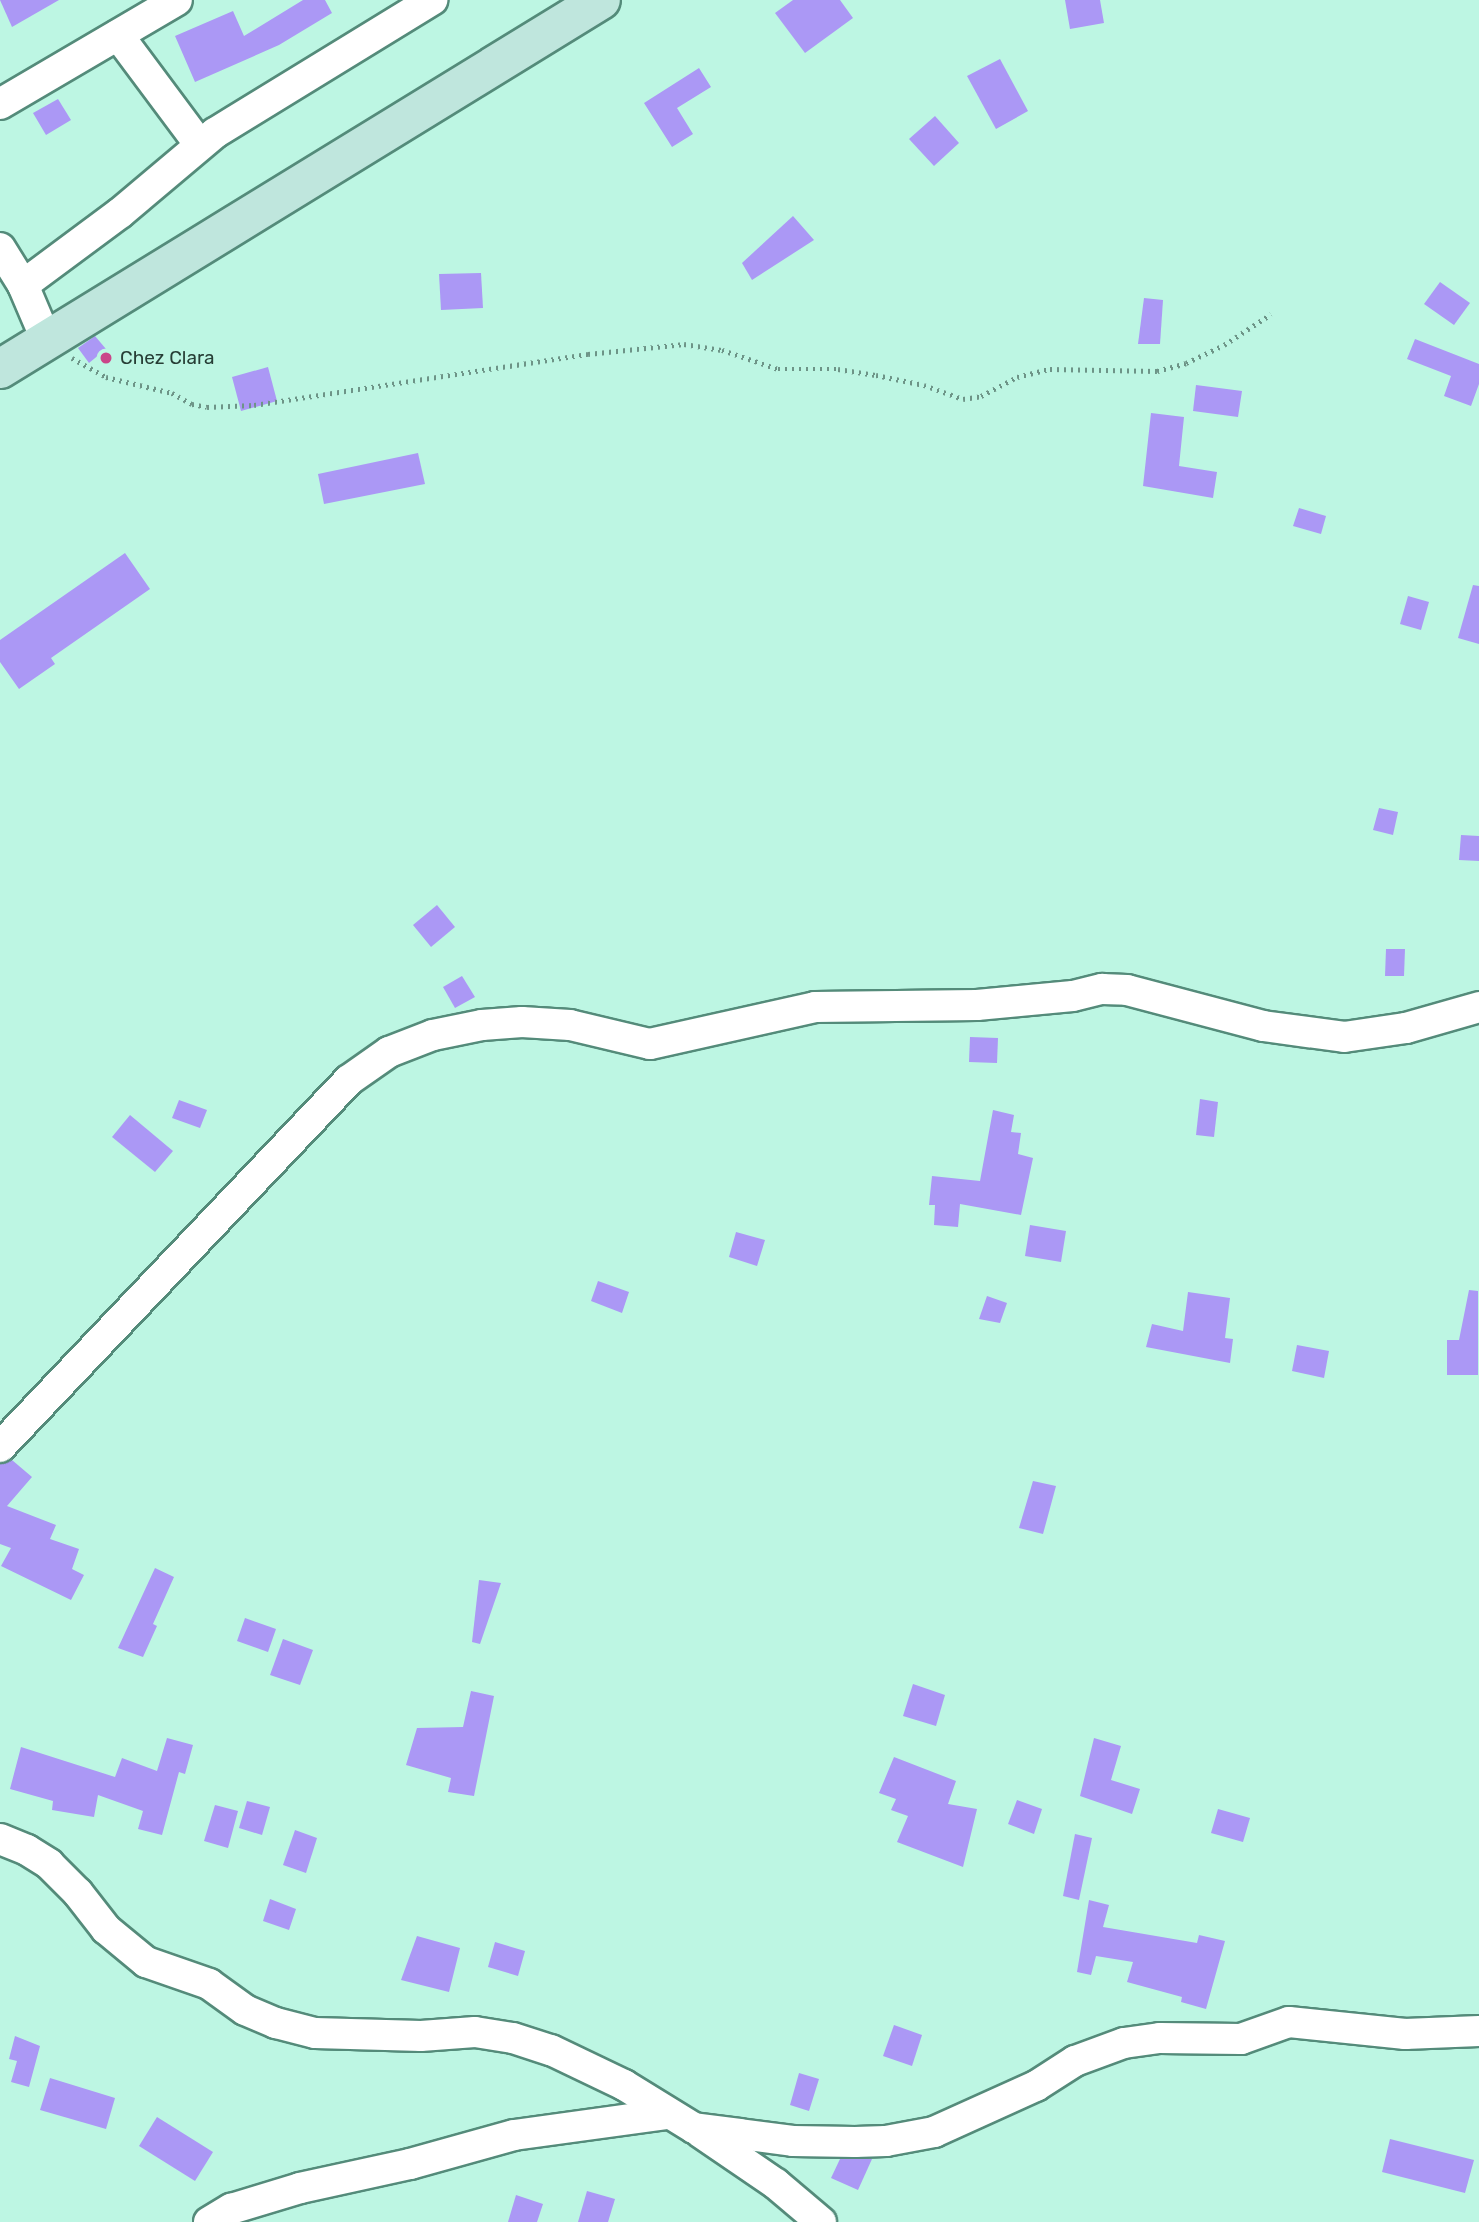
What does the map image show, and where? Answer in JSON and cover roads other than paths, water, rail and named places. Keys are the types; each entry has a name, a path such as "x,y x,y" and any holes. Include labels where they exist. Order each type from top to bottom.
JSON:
{"main road":[{"path":"0,369 601,0"}],"street":[{"path":"0,104 177,0"},
{"path":"23,285 120,213 215,133 432,0"},
{"path":"118,35 200,145"},
{"path":"0,248 23,285 46,339"},
{"path":"0,1447 349,1080 389,1052 433,1035 482,1025 522,1021 570,1025 650,1044 815,1007 977,1006 1073,996 1102,989 1127,990 1264,1026 1344,1037 1406,1028 1479,1007"},
{"path":"0,1839 27,1850 49,1864 79,1893 106,1929 146,1962 209,1984 245,2010 276,2023 315,2033 421,2036 475,2032 513,2038 551,2050 624,2085 681,2121 776,2184 821,2222"},
{"path":"209,2222 231,2209 300,2188 410,2164 514,2134 681,2121 793,2141 886,2141 934,2132 1036,2086 1074,2061 1125,2043 1160,2038 1241,2039 1289,2022 1405,2035 1479,2031"}],"place":[{"name":"Chez Clara","path":"106,358"}]}
